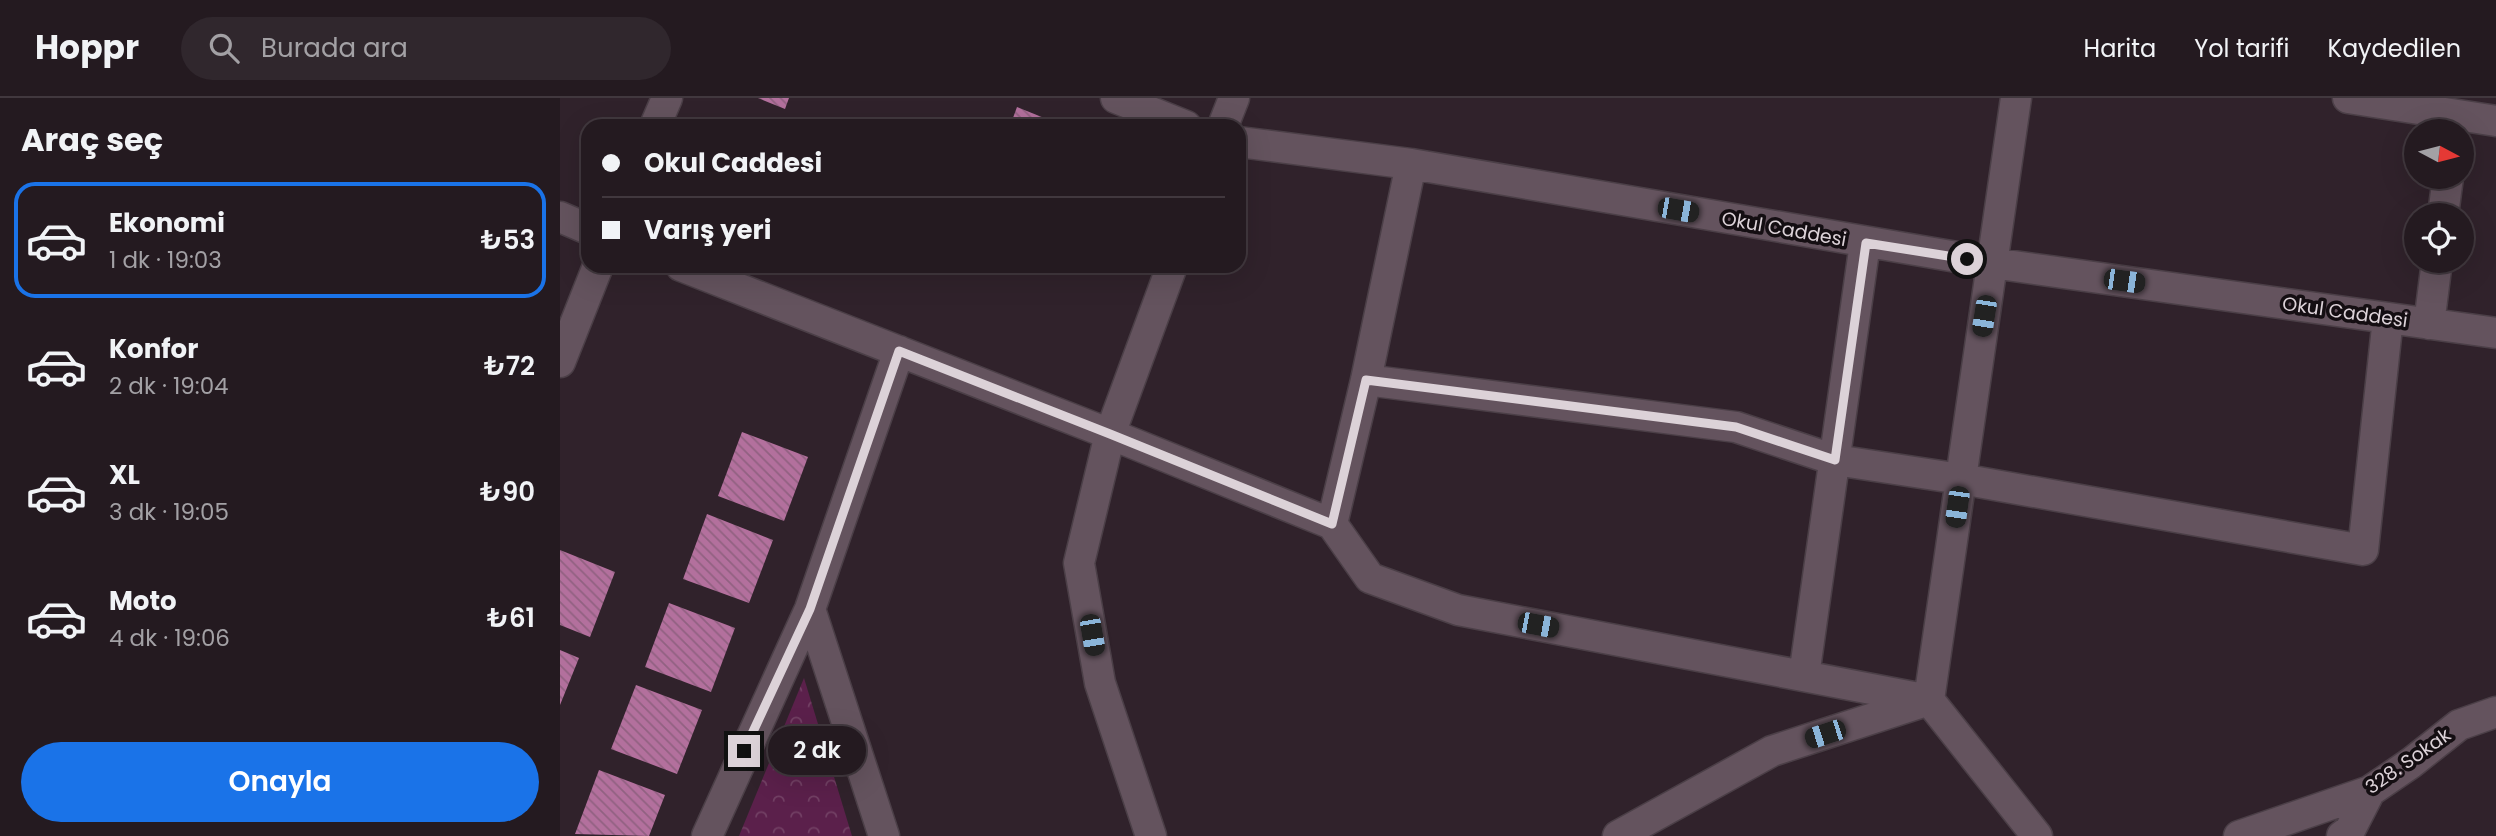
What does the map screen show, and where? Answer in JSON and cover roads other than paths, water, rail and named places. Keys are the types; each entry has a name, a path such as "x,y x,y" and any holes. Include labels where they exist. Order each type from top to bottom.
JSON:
{"street":[{"path":"658,119 667,98"},
{"path":"1116,98 1168,119"},
{"path":"1226,119 1234,98"},
{"path":"1929,700 2016,98"},
{"path":"2348,98 2496,121"},
{"name":"Okul Caddesi","path":"1246,143 1411,164 1992,263 2496,333"},
{"path":"1332,524 1366,380 1411,164"},
{"path":"560,217 581,226"},
{"path":"1804,676 1866,243"},
{"path":"560,362 595,273"},
{"path":"699,273 1332,524 1370,578 1458,610 1929,700 2037,836"},
{"path":"1151,836 1100,683 1079,563 1110,434 1169,273"},
{"path":"2429,324 2435,273"},
{"path":"1366,380 1736,427 1835,460 1961,479 2363,550 2388,318"},
{"path":"706,836 810,609 899,351"},
{"path":"810,609 884,836"},
{"path":"1618,836 1772,751 1929,700"},
{"name":"328. Sokak","path":"2239,836 2370,791 2459,725 2496,712"},
{"path":"2342,836 2350,830 2370,791"}]}
